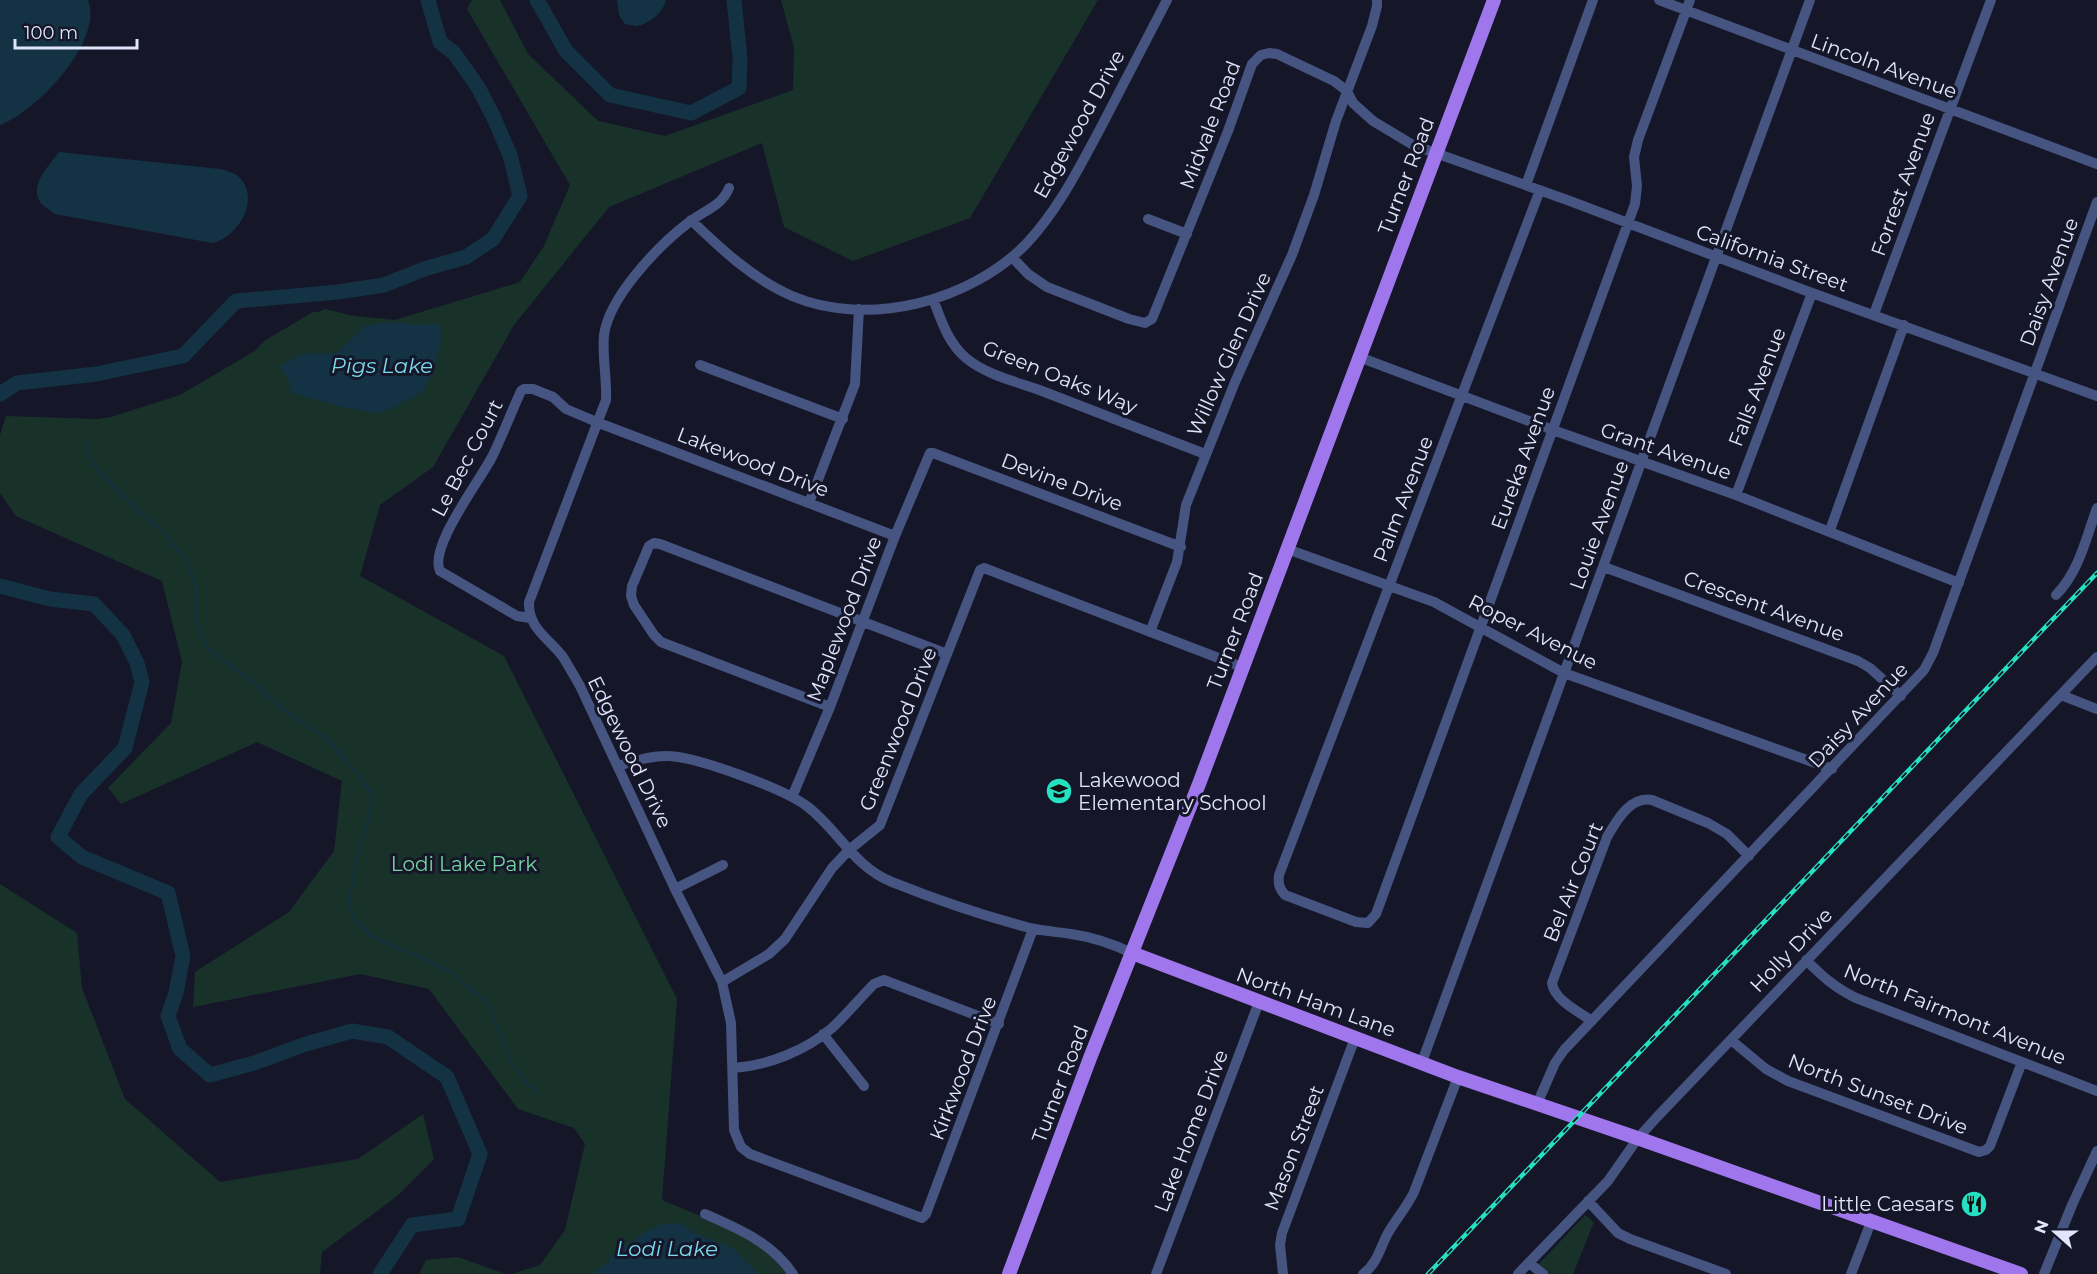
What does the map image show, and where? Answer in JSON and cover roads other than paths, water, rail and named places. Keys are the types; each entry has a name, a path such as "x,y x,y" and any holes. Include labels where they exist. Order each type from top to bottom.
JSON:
{"main road":[{"name":"Turner Road","path":"1009,1274 1199,784 1494,0"},
{"name":"North Ham Lane","path":"1132,953 1458,1077 1638,1138 2021,1274"}],"street":[{"name":"Edgewood Drive","path":"691,220 728,255 764,282 792,296 819,304 859,309 900,306 933,299 957,290 989,273 1011,257 1042,224 1075,176 1167,0"},
{"path":"1377,0 1372,26 1347,91 1353,103 1373,121 1413,146 1435,152"},
{"path":"1526,185 1593,0"},
{"name":"Lincoln Avenue","path":"1659,0 1688,5 1791,51 2097,164"},
{"name":"Louie Avenue","path":"1422,1062 1810,0"},
{"name":"Forrest Avenue","path":"1874,314 1991,0"},
{"name":"Eureka Avenue","path":"1368,922 1376,914 1636,198 1634,163 1638,140 1688,5"},
{"name":"Midvale Road","path":"1011,257 1038,282 1129,319 1145,323 1152,320 1256,58 1269,53 1277,54 1334,81 1347,91"},
{"name":"Willow Glen Drive","path":"1150,632 1181,547 1186,505 1235,381 1292,255 1347,91"},
{"name":"California Street","path":"1435,152 2097,396"},
{"path":"530,618 529,602 606,400 604,338 613,306 620,294 670,237 691,220 720,203 726,197 729,188"},
{"name":"Palm Avenue","path":"1368,922 1356,922 1285,895 1278,884 1279,875 1540,190"},
{"name":"Daisy Avenue","path":"1537,1104 1555,1063 1564,1050 1924,670 1933,653 1959,583 2097,202"},
{"path":"1148,219 1186,234"},
{"name":"Falls Avenue","path":"1736,495 1812,292"},
{"name":"Green Oaks Way","path":"933,299 947,333 956,348 967,359 987,370 1205,454"},
{"path":"809,503 855,384 859,309"},
{"path":"1830,530 1904,325"},
{"name":"Grant Avenue","path":"1359,357 1830,530 1959,583"},
{"path":"700,365 843,419"},
{"name":"Le Bec Court","path":"530,618 517,616 440,571 439,555 460,506 492,457 524,389 532,389 553,397 566,410 598,423"},
{"name":"Lakewood Drive","path":"598,423 895,536"},
{"name":"Maplewood Drive","path":"792,797 930,453"},
{"name":"Devine Drive","path":"930,453 1181,547"},
{"path":"2056,595 2075,570 2097,508"},
{"path":"830,707 661,642 634,605 631,596 632,586 650,544 660,544 947,654"},
{"name":"Roper Avenue","path":"1287,549 1434,602 1564,673 1832,769"},
{"name":"Greenwood Drive","path":"722,982 769,954 785,939 832,868 849,850 873,832 883,819 980,570 984,567 1150,632"},
{"name":"Crescent Avenue","path":"1604,567 1858,661 1870,668 1901,696"},
{"name":"Edgewood Drive","path":"530,618 563,658 580,686 675,889 722,982 731,1023 734,1130 741,1147 750,1154 918,1219 922,1218"},
{"path":"1150,632 1242,667"},
{"name":"Holly Drive","path":"1518,1274 1608,1181 1638,1138 2097,657"},
{"path":"2061,695 2097,709"},
{"name":"North Ham Lane","path":"618,766 645,758 681,757 705,764 792,797 808,807 849,850 877,875 890,881 992,917 1033,929 1074,934 1132,953"},
{"name":"Bel Air Court","path":"1592,1021 1559,997 1552,990 1551,983 1607,837 1614,824 1634,802 1644,798 1652,800 1708,823 1726,834 1749,856"},
{"path":"675,889 723,865"},
{"name":"Kirkwood Drive","path":"922,1218 926,1214 999,1024 1033,929"},
{"name":"North Fairmont Avenue","path":"1806,960 1822,977 1856,998 2097,1091"},
{"path":"734,1068 767,1063 823,1034 874,984 884,980 999,1024"},
{"name":"Lake Home Drive","path":"1156,1274 1259,1002"},
{"path":"823,1034 864,1086"},
{"name":"Mason Street","path":"1283,1274 1280,1245 1282,1233 1355,1038"},
{"name":"North Sunset Drive","path":"1731,1040 1766,1069 1788,1081 1979,1152 1990,1146 2022,1062"},
{"path":"1363,1274 1375,1262 1389,1231 1405,1210 1414,1192 1458,1077"},
{"path":"2044,1274 2097,1151"},
{"path":"1588,1201 1618,1233 1726,1274"},
{"path":"705,1214 752,1235 787,1265 793,1274"},
{"path":"1851,1274 1871,1221"},
{"path":"1529,1263 1543,1274"}],"water":[{"path":"0,0 88,0 90,17 86,35 64,73 31,106 15,118 0,125"},
{"path":"617,0 666,0 665,5 655,17 636,26 625,24 619,15"},
{"path":"59,152 220,169 241,179 246,188 247,208 237,227 221,240 212,243 55,214 40,202 37,188 42,175"},
{"name":"Pigs Lake","path":"394,322 418,325 439,324 442,337 431,375 423,392 389,410 377,413 346,408 293,393 280,366 303,354 336,353 365,326"},
{"name":"Lodi Lake","path":"679,1223 694,1233 733,1248 758,1274 593,1274 609,1261 612,1255 646,1232 663,1224"}],"waterway":[{"path":"0,394 17,383 96,374 183,356 236,301 338,292 384,285 424,269 466,257 493,239 520,196 510,155 478,87 454,53 440,42 428,0"},
{"path":"537,0 566,51 610,95 691,113 739,88 740,58 734,0"},
{"path":"85,442 90,460 120,494 166,535 188,563 196,586 197,623 207,646 214,654 257,685 280,707 328,740 356,771 370,792 372,806 358,853 349,903 355,919 371,936 450,971 488,1004 511,1061 528,1085 541,1094"},
{"path":"0,586 50,599 94,604 123,635 137,663 142,682 125,748 81,794 58,837 82,857 168,893 183,956 176,993 168,1016 180,1049 210,1075 352,1031 388,1037 447,1077 480,1154 458,1219 412,1225 380,1274"}],"railway":[{"path":"1428,1274 2097,573"}],"place":[{"name":"Lakewood Elementary School","path":"1059,791"},
{"name":"Little Caesars","path":"1974,1204"}],"park label":[{"name":"Lodi Lake Park","path":"464,864"}]}
